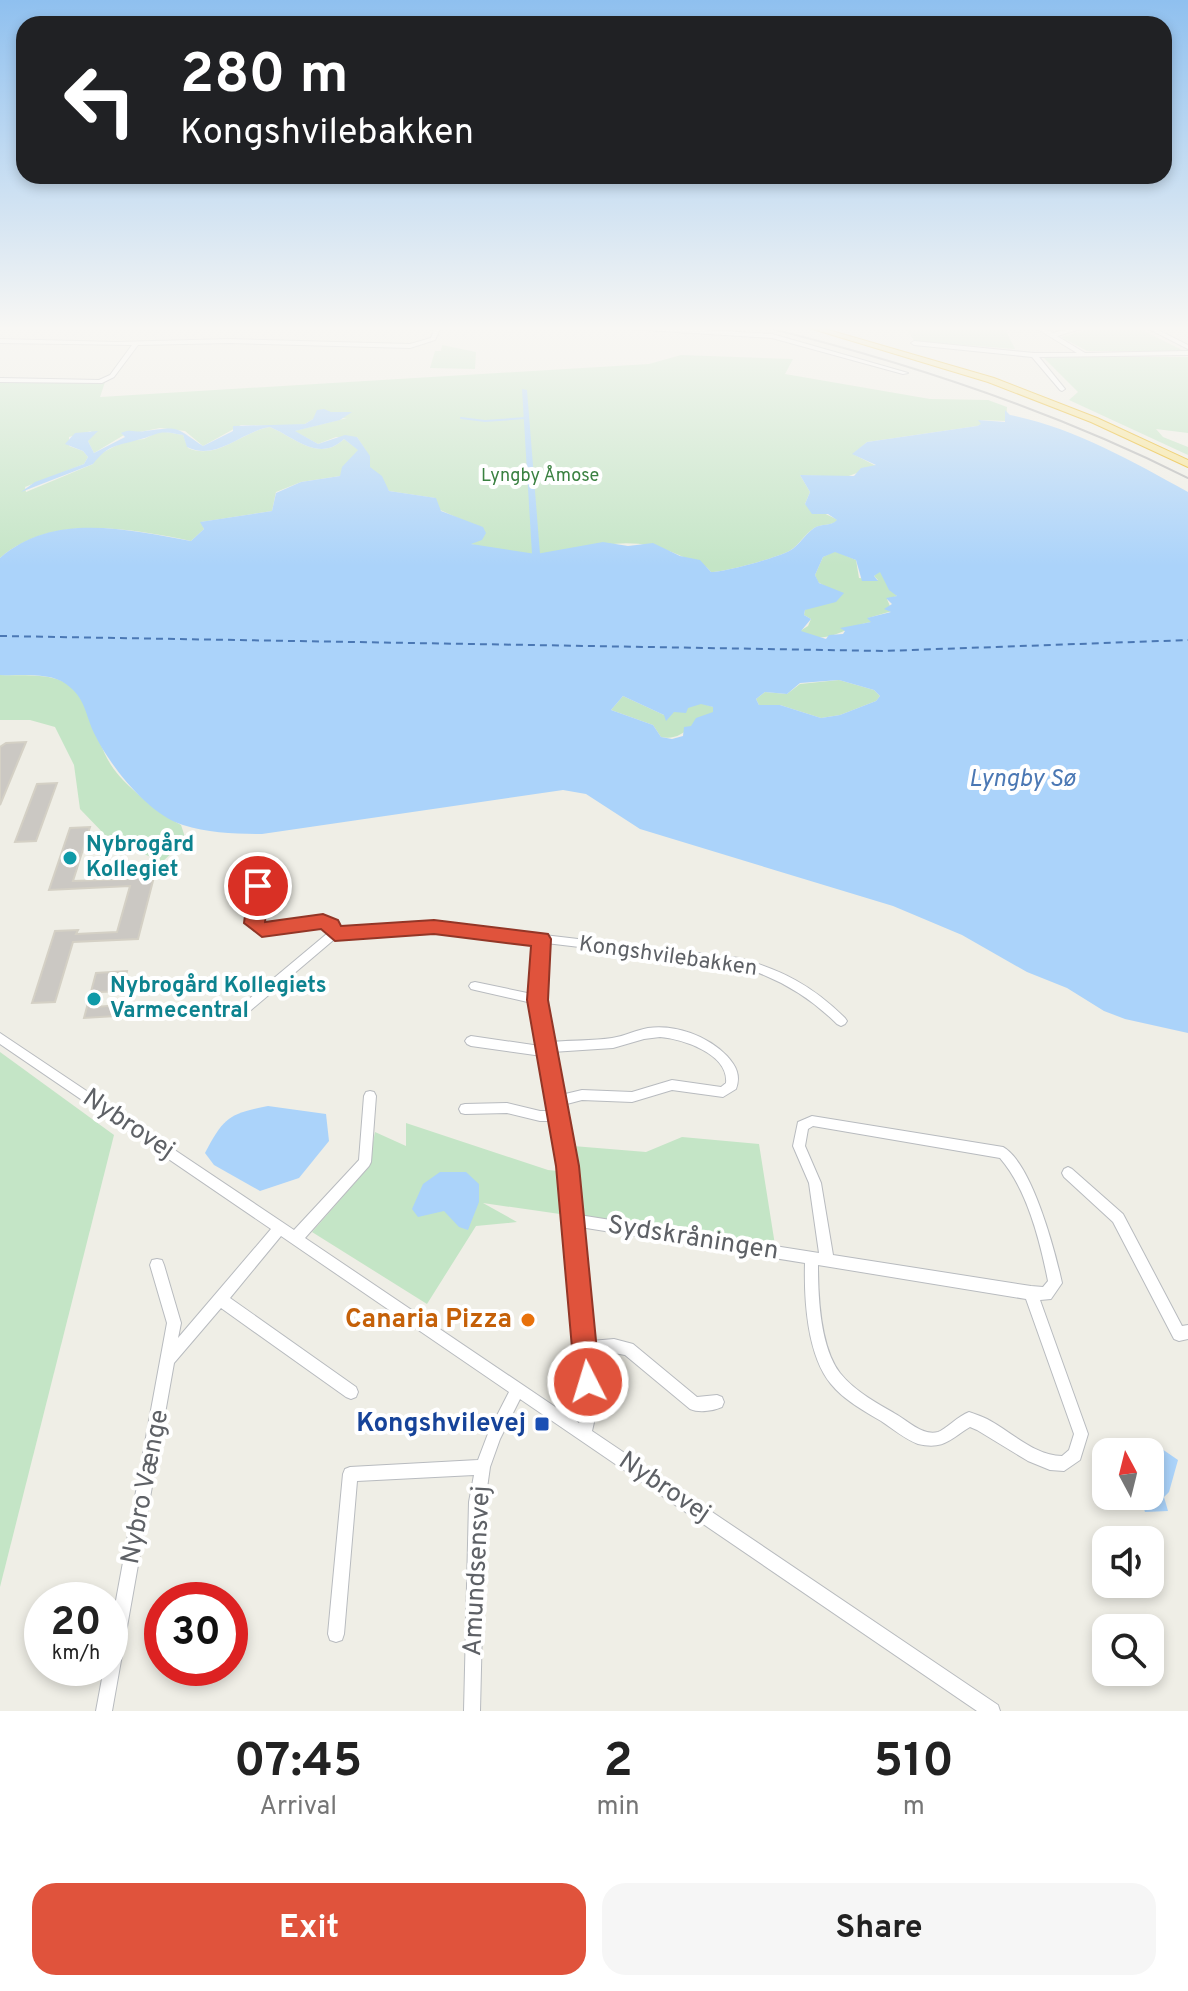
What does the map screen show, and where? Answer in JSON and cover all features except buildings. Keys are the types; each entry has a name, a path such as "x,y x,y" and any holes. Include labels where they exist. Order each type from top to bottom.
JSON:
{"highway":[{"path":"1060,407 1188,461"},
{"path":"1074,407 1188,461"}],"street":[{"name":"Kongshvilebakken","path":"258,886 254,923 258,928 323,921 331,925 335,933 434,927 739,962 764,968 801,985 841,1021"},
{"path":"247,1007 335,933"},
{"path":"541,939 537,1000 573,1220 590,1409 584,1434"},
{"path":"475,986 537,1000"},
{"path":"465,1109 507,1108 540,1116 582,1095 632,1097 675,1085 719,1093 729,1088 734,1078 724,1059 706,1045 665,1033 648,1033 613,1043 545,1050 471,1041"},
{"name":"Nybrovej","path":"0,1038 992,1711"},
{"path":"295,1239 365,1162 370,1096"},
{"path":"812,1121 1003,1153 1015,1165 1053,1271 1055,1283 1046,1294 1031,1293 1081,1434 1080,1449 1071,1459 1057,1465 1039,1462 982,1421 969,1419 944,1438 932,1442 918,1437 838,1381 826,1361 810,1288 820,1259 815,1183 799,1146 802,1126 812,1121"},
{"path":"1068,1173 1118,1218 1179,1334 1188,1332"},
{"name":"Sydskråningen","path":"573,1220 1031,1293"},
{"name":"Nybro Vænge","path":"170,1358 280,1228"},
{"name":"Nybro Vænge","path":"104,1711 170,1358 173,1308 157,1265"},
{"path":"220,1299 351,1392"},
{"path":"585,1349 614,1346 628,1349 695,1404 717,1402"},
{"name":"Amundsensvej","path":"472,1711 477,1502 483,1467 494,1436 517,1391"},
{"path":"336,1634 350,1474 483,1467"}],"green space":[{"name":"Lyngby Åmose","path":"0,407 1007,407 1006,421 979,420 983,424 867,442 853,454 876,466 846,477 800,475 810,492 805,504 838,520 814,528 785,553 726,570 711,572 700,563 642,544 609,544 531,554 471,544 462,520 436,508 435,498 389,491 369,467 366,451 357,437 336,437 318,444 294,431 347,418 313,419 305,424 285,426 241,425 203,446 185,431 160,428 124,435 94,453 88,441 91,431 69,437 69,446 83,451 88,457 84,464 25,487 26,492 93,464 96,456 125,441 144,439 160,431 183,435 188,448 199,451 219,448 270,427 307,446 325,449 344,439 359,450 340,476 301,482 276,492 272,511 201,522 204,529 191,541 118,529 67,530 21,544 0,558"},
{"path":"1084,407 1188,407 1188,433 1156,429 1163,437 1188,447 1188,455"},
{"path":"835,551 856,560 859,578 878,580 874,576 880,571 897,596 887,599 892,611 868,618 873,622 828,637 810,636 800,631 808,626 811,619 804,615 805,610 833,591 818,582 815,575 823,557"},
{"path":"0,675 47,677 71,687 85,706 105,755 117,773 143,798 181,825 186,840 162,862 108,838 80,809 74,765 55,727 30,720 0,720"},
{"path":"839,680 874,690 880,696 876,701 840,715 821,718 780,705 759,705 756,699 765,692 787,694 800,684"},
{"path":"623,696 664,715 701,703 713,707 713,713 677,736 661,737 653,725 611,710"},
{"path":"0,1052 114,1135 0,1587"},
{"path":"406,1123 548,1170 577,1173 573,1146 646,1152 682,1137 759,1144 775,1245 483,1203 517,1222 476,1226 427,1304 312,1232 368,1168 375,1132 406,1146"}],"water":[{"name":"Lyngby Sø","path":"317,410 352,412 340,420 295,431 318,444 345,435 357,437 370,456 370,467 382,476 389,491 436,498 441,511 483,527 486,533 482,540 471,544 536,554 603,542 628,546 653,543 680,556 700,560 711,572 748,565 785,553 814,528 837,520 828,514 812,514 805,504 810,492 800,475 854,476 861,468 876,465 852,454 867,442 977,426 981,424 978,420 1005,422 1005,410 1010,415 1033,420 1101,446 1188,492 1188,1033 1125,1019 1104,1011 1067,988 1027,972 962,935 893,906 640,829 586,794 563,790 262,834 193,828 170,820 157,811 132,788 110,761 73,689 52,678 0,675 0,558 21,543 68,529 117,529 191,541 204,529 200,522 272,511 276,493 301,482 340,476 342,467 358,450 344,439 325,449 307,446 270,427 208,451 187,447 183,435 160,433 114,447 104,452 93,464 21,492 35,482 84,464 88,457 83,451 65,444 75,433 98,431 88,441 94,453 125,437 121,433 128,431 177,430 203,446 233,431 233,426 305,424 313,419","holes":["835,552 856,560 862,581 878,581 874,576 880,572 889,590 897,596 886,598 892,604 884,609 891,612 867,618 871,622 840,628 845,631 843,634 829,635 826,639 801,631 811,619 804,615 805,610 836,602 844,593 819,583 815,575 823,557","839,680 874,690 880,696 876,701 840,715 821,718 780,705 759,705 756,699 765,692 787,694 800,683","623,696 664,715 666,721 674,712 686,713 688,708 701,704 713,707 713,712 696,718 691,726 684,727 683,736 672,739 661,737 653,725 611,710"]},
{"path":"268,1106 326,1114 329,1141 299,1178 260,1191 214,1165 205,1153 229,1119"},
{"path":"440,1172 466,1172 479,1184 479,1202 468,1230 459,1227 444,1211 418,1217 412,1209 423,1184"},
{"path":"1164,1450 1178,1460 1169,1492 1164,1497"},
{"path":"1164,1497 1168,1511 1145,1512 1164,1510"}],"waterway":[{"path":"525,407 536,554"},
{"path":"461,418 485,421 526,418"}],"ferry route":[{"path":"0,636 884,651 1188,640"}],"tram line":[{"path":"1025,407 1137,453 1188,478"}],"place":[{"name":"Nybrogård Kollegiet","path":"70,858"},
{"name":"Nybrogård Kollegiets Varmecentral","path":"94,999"},
{"name":"Canaria Pizza","path":"528,1320"},
{"name":"Kongshvilevej","path":"542,1424"}],"route":[{"path":"258,886 254,923 262,930 323,921 331,925 335,933 434,927 541,939 537,1000 568,1166 588,1382"}]}
